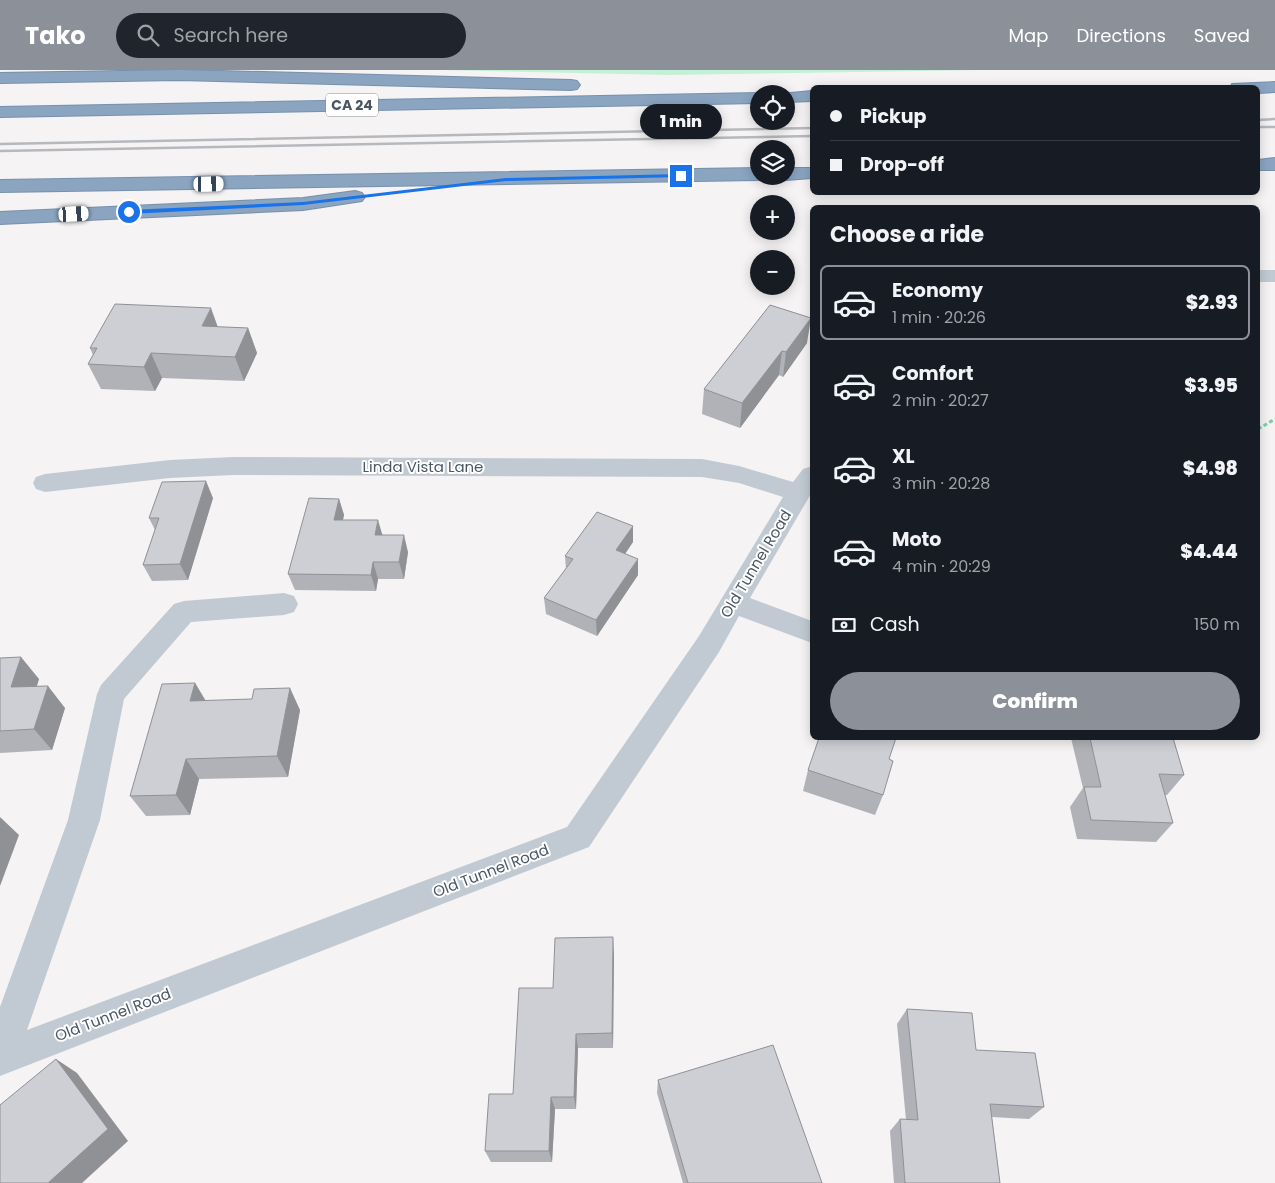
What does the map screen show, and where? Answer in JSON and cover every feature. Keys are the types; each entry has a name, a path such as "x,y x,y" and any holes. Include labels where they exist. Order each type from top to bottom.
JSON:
{"highway":[{"path":"0,78 179,74 554,83 705,99"},
{"path":"1260,87 1275,87"},
{"path":"795,97 810,96"},
{"name":"CA 24","path":"0,112 750,98"},
{"path":"1260,165 1275,164"},
{"path":"795,174 810,173"},
{"path":"0,186 506,180 750,174"},
{"path":"0,218 303,204 506,180"}],"street":[{"path":"1260,276 1275,276"},
{"name":"Linda Vista Lane","path":"44,483 170,469 233,466 702,468 726,470 747,476 806,484"},
{"name":"Old Tunnel Road","path":"0,1057 578,837 708,644 806,484"},
{"path":"733,603 810,631"},
{"path":"0,1057 84,820 111,694 184,612 284,604"}],"path":[{"path":"1260,428 1275,419"}],"green space":[{"path":"441,70 981,70 669,75"}],"building":[{"path":"115,304 211,308 202,326 248,328 235,357 151,353 144,367 88,364 97,348 90,348"},
{"path":"770,305 810,318 786,352 782,351 742,403 704,389"},
{"path":"206,481 180,564 143,565 159,518 149,518 162,482"},
{"path":"309,498 339,499 334,520 378,520 375,535 404,535 399,562 373,562 371,575 288,574"},
{"path":"597,512 633,526 616,550 638,559 596,620 544,598 573,559 565,556"},
{"path":"21,657 11,687 48,686 34,729 0,731 0,658"},
{"path":"195,683 190,701 252,699 254,689 290,688 277,756 186,759 176,795 130,796 162,684"},
{"path":"818,740 895,740 889,759 893,761 883,795 808,770"},
{"path":"1090,740 1174,740 1184,775 1159,774 1173,823 1091,820 1084,787 1101,787"},
{"path":"613,937 612,1033 576,1034 574,1097 551,1097 549,1151 485,1151 489,1094 513,1094 519,988 553,988 555,938"},
{"path":"907,1009 972,1013 976,1050 1035,1053 1044,1107 990,1104 1000,1183 905,1183 900,1119 918,1120"},
{"path":"773,1045 822,1183 688,1183 658,1080"},
{"path":"56,1059 108,1129 48,1183 0,1183 0,1105"}],"railway":[{"path":"1260,120 1275,119"},
{"path":"1260,127 1275,127"},
{"path":"0,144 810,128"},
{"path":"0,151 810,136"}],"route":[{"path":"129,212 303,204 506,180 681,176"}]}
